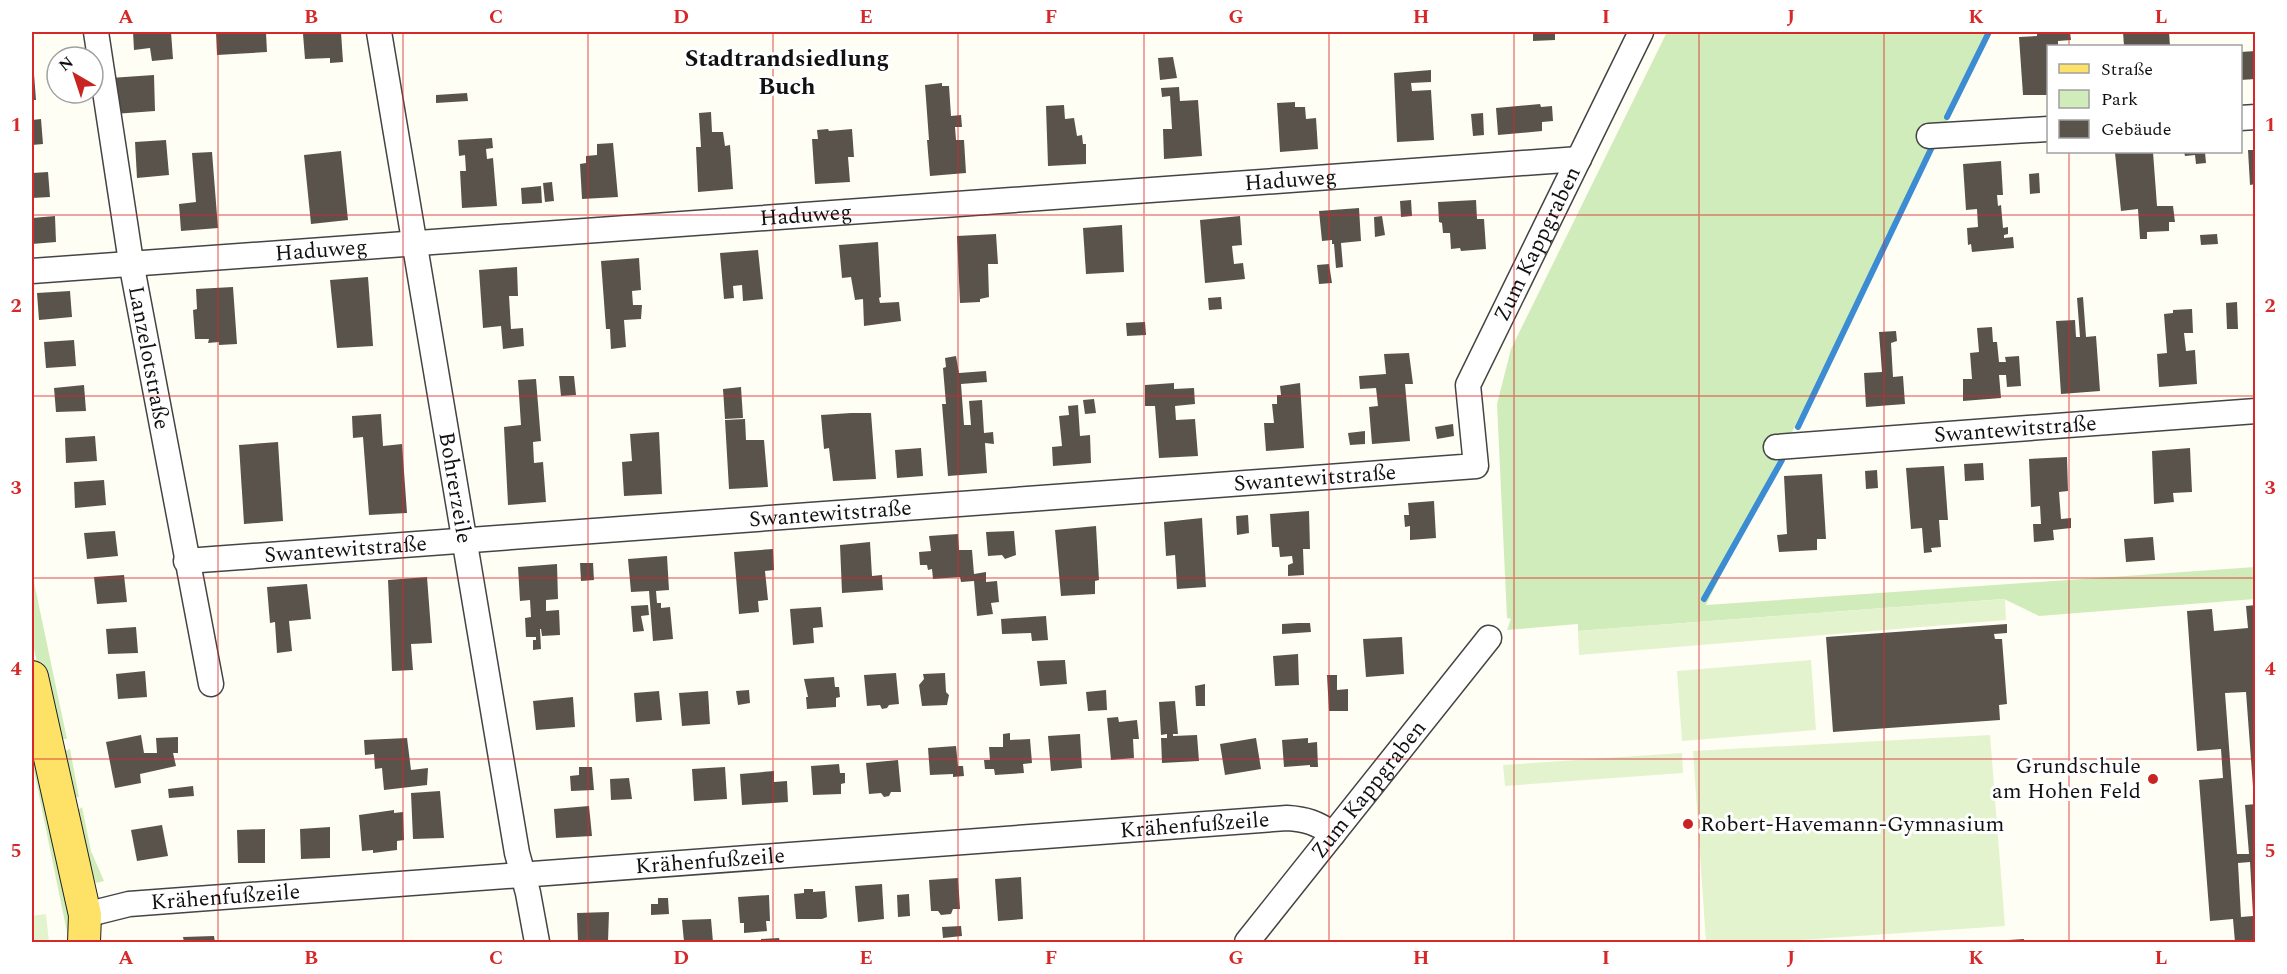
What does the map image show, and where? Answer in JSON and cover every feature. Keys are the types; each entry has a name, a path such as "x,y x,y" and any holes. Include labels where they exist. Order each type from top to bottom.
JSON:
{"main road":[{"path":"32,677 85,929 101,942"}],"street":[{"name":"Lanzelotstraße","path":"96,32 131,262 211,684"},
{"name":"Bohrerzeile","path":"379,32 517,853 524,875 537,942"},
{"name":"Zum Kappgraben","path":"1476,466 1468,385 1641,32"},
{"path":"1929,136 2047,129"},
{"name":"Haduweg","path":"32,271 131,262 1579,159"},
{"name":"Swantewitstraße","path":"1776,447 2256,411"},
{"name":"Swantewitstraße","path":"186,561 1476,466"},
{"name":"Zum Kappgraben","path":"1247,942 1490,638"},
{"name":"Krähenfußzeile","path":"85,929 129,904 1287,818 1305,819 1318,823 1333,834"}],"green space":[{"path":"1667,32 1991,32 1706,605 2255,567 2255,599 2039,616 2004,599 1578,631 1578,624 1507,630 1511,619 1507,618 1497,404 1511,349"},
{"path":"32,573 67,739 53,739 32,639"},
{"path":"2005,599 2006,620 1579,655 1578,631"},
{"path":"1811,660 1816,730 1682,741 1677,671"},
{"path":"1990,735 2005,926 1769,942 1706,942 1693,751"},
{"path":"32,738 73,932 69,942 32,761"},
{"path":"70,749 79,797 67,798 56,755"},
{"path":"1682,753 1683,773 1505,786 1503,765"},
{"path":"82,807 91,851 104,881 96,883 72,815"},
{"path":"46,914 49,942 32,942 32,916"}],"building":[{"path":"133,32 171,32 173,59 152,61 150,48 134,50"},
{"path":"216,32 266,33 267,52 217,55"},
{"path":"313,32 341,32 343,62 330,63 330,58 305,59 303,34 313,34"},
{"path":"1533,32 1555,32 1555,40 1533,41"},
{"path":"2037,32 2070,32 2071,40 2058,41 2058,45 2047,45 2047,95 2023,95 2019,37 2037,36"},
{"path":"2123,32 2169,32 2170,45 2124,45"},
{"path":"2256,51 2256,79 2242,80 2242,52"},
{"path":"1173,57 1177,78 1160,80 1158,58"},
{"path":"1431,70 1431,82 1411,83 1412,91 1431,90 1434,140 1397,142 1394,73"},
{"path":"32,74 34,74 36,100 32,100"},
{"path":"154,75 155,111 114,114 110,78"},
{"path":"942,83 942,86 949,86 951,116 961,115 962,127 955,127 956,140 964,140 966,173 930,176 925,85"},
{"path":"1179,87 1180,101 1198,100 1202,156 1164,159 1163,129 1172,129 1170,96 1162,97 1161,88"},
{"path":"467,93 468,101 436,103 436,95"},
{"path":"1295,102 1295,107 1305,107 1306,119 1316,118 1318,149 1280,152 1277,103"},
{"path":"1540,104 1541,107 1552,106 1553,121 1542,122 1542,131 1498,135 1496,108"},
{"path":"1064,105 1065,119 1074,118 1077,136 1082,135 1083,144 1086,144 1086,164 1048,166 1046,106"},
{"path":"711,112 712,132 723,132 725,146 730,145 733,189 698,192 696,147 701,147 699,113"},
{"path":"1483,113 1484,135 1473,136 1471,114"},
{"path":"41,119 43,144 32,145 32,120"},
{"path":"828,129 829,131 852,129 854,157 848,157 850,182 815,184 812,139 818,139 817,130"},
{"path":"492,138 493,148 486,149 487,159 493,158 497,206 462,208 460,171 466,171 465,155 459,156 458,140"},
{"path":"166,140 169,175 137,178 135,142"},
{"path":"613,143 618,197 582,199 580,164 586,163 586,156 597,155 597,144"},
{"path":"2248,150 2256,150 2256,184 2250,185"},
{"path":"341,151 348,220 311,224 304,155"},
{"path":"212,152 218,228 181,231 179,204 196,202 192,153"},
{"path":"2115,153 2153,153 2157,206 2173,206 2175,222 2169,222 2169,231 2147,232 2147,239 2140,239 2138,209 2121,211"},
{"path":"2184,153 2205,153 2206,163 2196,164 2195,155 2185,156"},
{"path":"2001,161 2003,195 1997,195 1998,206 2001,205 2003,228 2008,227 2008,234 2004,235 2004,238 2013,237 2014,248 1972,252 1971,244 1968,245 1967,228 1978,227 1977,209 1966,210 1963,164"},
{"path":"48,172 50,197 32,198 32,173"},
{"path":"2039,173 2040,193 2030,194 2029,174"},
{"path":"552,182 554,201 545,202 543,183"},
{"path":"541,186 542,203 522,204 521,188"},
{"path":"1411,200 1412,216 1401,217 1400,201"},
{"path":"1476,200 1477,219 1484,219 1486,249 1461,251 1460,248 1451,249 1450,233 1443,233 1442,223 1439,222 1438,202"},
{"path":"1359,208 1361,241 1341,243 1343,267 1336,268 1332,240 1322,241 1319,211"},
{"path":"55,216 56,242 32,244 32,218"},
{"path":"1240,216 1242,245 1232,246 1234,264 1243,263 1245,279 1205,283 1200,220"},
{"path":"1382,216 1385,235 1375,237 1374,217"},
{"path":"1122,225 1124,272 1086,274 1083,228"},
{"path":"996,234 998,264 988,264 989,297 980,299 980,302 960,303 957,236"},
{"path":"2217,234 2218,244 2201,245 2200,235"},
{"path":"878,242 880,303 899,302 901,321 864,326 863,299 855,300 851,277 842,278 839,245"},
{"path":"758,250 763,299 743,301 742,285 733,286 734,298 724,299 720,253"},
{"path":"639,258 641,290 632,291 633,305 642,305 641,319 624,320 626,347 611,349 610,329 606,329 601,261"},
{"path":"1329,264 1332,283 1319,284 1317,265"},
{"path":"517,267 518,296 509,296 511,329 523,328 524,346 503,349 501,326 483,328 479,270"},
{"path":"368,277 373,346 337,348 330,280"},
{"path":"233,287 237,344 219,345 219,342 208,343 209,339 195,339 193,310 197,309 196,289"},
{"path":"70,291 72,317 39,320 37,293"},
{"path":"1221,297 1222,309 1209,310 1208,298"},
{"path":"2083,297 2086,337 2096,336 2100,391 2061,394 2056,321 2075,320 2076,337 2080,337 2077,298"},
{"path":"2237,302 2238,329 2227,329 2226,303"},
{"path":"2192,309 2193,333 2184,333 2186,351 2195,350 2197,384 2159,387 2157,354 2167,353 2164,314 2173,313 2173,310"},
{"path":"1145,322 1146,335 1127,336 1126,323"},
{"path":"1992,327 1993,342 1997,342 1999,362 2006,362 2005,357 2019,356 2021,386 2007,387 2006,375 1999,375 2001,398 1963,401 1963,379 1972,379 1970,353 1979,352 1977,328"},
{"path":"1896,331 1897,341 1891,343 1893,377 1903,376 1905,404 1866,407 1864,373 1882,372 1879,332"},
{"path":"74,340 76,366 46,368 44,342"},
{"path":"1409,353 1413,384 1405,384 1410,441 1372,444 1369,407 1378,406 1376,388 1360,389 1359,376 1386,374 1384,354"},
{"path":"956,356 959,373 986,371 987,382 961,384 964,425 971,425 969,401 982,400 984,433 993,432 994,444 985,443 987,473 948,476 942,404 946,404 943,368 946,367 945,358"},
{"path":"559,376 574,376 576,395 561,396"},
{"path":"536,379 541,441 533,442 534,463 543,462 546,502 508,505 504,427 521,425 518,380"},
{"path":"1174,383 1174,389 1194,388 1195,404 1175,406 1176,420 1195,419 1198,456 1159,458 1155,406 1145,406 1145,385"},
{"path":"1300,383 1304,448 1266,451 1264,423 1274,423 1272,404 1277,404 1277,395 1281,395 1280,386"},
{"path":"84,385 86,411 56,412 54,388"},
{"path":"741,387 743,418 725,419 723,389"},
{"path":"1094,399 1096,413 1085,414 1083,400"},
{"path":"1078,405 1080,436 1090,435 1091,463 1053,466 1052,447 1062,446 1059,416 1069,415 1068,406"},
{"path":"871,413 876,479 833,481 829,448 824,449 821,415"},
{"path":"381,414 383,446 402,444 407,513 369,515 363,437 353,438 352,416"},
{"path":"745,419 746,440 764,440 768,487 729,489 725,420"},
{"path":"1453,424 1454,436 1437,439 1435,427"},
{"path":"1365,431 1365,444 1350,445 1348,433"},
{"path":"659,432 662,494 624,496 622,462 632,461 630,434"},
{"path":"95,436 97,461 66,463 65,438"},
{"path":"278,442 283,521 244,524 239,445"},
{"path":"921,448 923,476 897,478 895,450"},
{"path":"2190,448 2192,492 2173,493 2174,502 2154,504 2152,451"},
{"path":"2067,457 2068,491 2059,492 2061,519 2071,518 2071,528 2053,530 2054,540 2034,542 2033,524 2041,524 2040,506 2031,507 2029,459"},
{"path":"1983,463 1984,480 1965,481 1964,464"},
{"path":"1944,466 1948,520 1939,520 1941,547 1931,548 1932,552 1924,553 1922,528 1911,529 1906,468"},
{"path":"1877,470 1878,488 1866,489 1865,471"},
{"path":"1822,474 1826,539 1817,539 1817,550 1779,552 1777,535 1787,534 1784,476"},
{"path":"104,480 106,505 75,508 74,482"},
{"path":"1434,501 1436,538 1410,540 1410,526 1405,527 1404,515 1409,515 1408,503"},
{"path":"1309,511 1310,549 1303,549 1304,575 1288,576 1288,565 1293,563 1292,556 1280,557 1279,547 1272,547 1270,514"},
{"path":"1248,515 1249,533 1237,535 1236,516"},
{"path":"1202,518 1206,587 1177,589 1175,555 1166,556 1164,522"},
{"path":"1096,526 1099,580 1095,581 1095,594 1061,596 1055,530"},
{"path":"115,531 118,556 87,559 84,533"},
{"path":"1014,531 1016,555 1005,559 1002,555 988,556 986,532"},
{"path":"958,534 959,550 972,550 974,574 986,572 986,582 997,581 999,602 991,603 993,614 977,616 974,581 961,582 960,577 933,579 932,569 928,570 927,565 920,565 919,552 931,551 929,536"},
{"path":"2153,537 2155,560 2126,562 2124,539"},
{"path":"870,542 872,576 882,575 883,590 842,593 840,545"},
{"path":"773,549 774,570 765,571 768,600 758,601 759,612 739,614 734,552"},
{"path":"667,556 669,590 656,591 657,603 661,603 661,608 670,607 673,639 653,641 649,591 631,592 628,559"},
{"path":"580,563 593,563 594,580 581,581"},
{"path":"557,564 558,599 546,600 546,611 559,610 560,635 542,636 540,629 541,649 533,650 533,640 536,640 536,637 526,637 525,618 531,617 530,600 520,601 518,567"},
{"path":"124,575 127,602 97,604 94,577"},
{"path":"427,577 432,643 411,644 413,670 392,671 388,580"},
{"path":"307,584 311,619 289,621 292,651 277,653 275,622 270,623 267,587"},
{"path":"648,605 649,615 641,616 644,631 633,632 631,606"},
{"path":"2256,605 2256,800 2254,800 2246,692 2225,693 2237,854 2249,854 2245,805 2256,804 2256,942 2235,942 2233,919 2210,921 2199,780 2223,778 2221,749 2197,751 2187,611 2212,609 2214,631 2248,628 2246,606","holes":["2250,862 2253,916 2241,917 2238,863"]},
{"path":"821,607 823,627 813,628 814,643 793,645 790,609"},
{"path":"1046,616 1048,640 1032,641 1031,633 1002,634 1001,619"},
{"path":"1310,623 1311,632 1282,634 1282,624"},
{"path":"2007,624 2007,633 1994,634 1995,639 2002,639 2007,704 1999,705 2000,720 1833,732 1826,637"},
{"path":"136,627 138,653 108,654 106,629"},
{"path":"1402,637 1404,674 1366,677 1363,639"},
{"path":"1298,654 1299,685 1275,686 1273,656"},
{"path":"1065,660 1067,684 1040,686 1037,661"},
{"path":"145,671 147,697 118,699 116,674"},
{"path":"896,673 899,704 889,705 882,709 880,705 867,706 864,675"},
{"path":"945,673 946,692 949,695 947,705 922,706 919,685 924,679 923,674"},
{"path":"1327,675 1337,675 1337,690 1348,689 1348,711 1329,711"},
{"path":"834,677 835,687 839,687 840,697 836,698 836,707 807,709 806,697 808,697 804,679"},
{"path":"1205,684 1205,706 1196,706 1195,686"},
{"path":"749,690 750,703 738,705 736,691"},
{"path":"1106,690 1107,710 1088,711 1086,692"},
{"path":"659,691 662,720 636,722 634,693"},
{"path":"708,691 710,724 682,726 679,693"},
{"path":"573,697 575,727 536,730 533,701"},
{"path":"1175,701 1178,734 1173,734 1173,736 1197,735 1199,761 1162,763 1161,738 1167,738 1167,734 1161,735 1159,702"},
{"path":"1118,717 1119,722 1137,720 1139,739 1133,739 1134,758 1111,760 1107,718"},
{"path":"1010,733 1010,740 1030,739 1032,763 1023,764 1024,773 995,775 994,769 985,769 984,760 990,760 989,747 1003,747 1003,734"},
{"path":"1080,734 1082,768 1051,771 1048,736"},
{"path":"141,735 144,753 157,753 156,738 178,737 178,753 173,753 176,766 140,774 141,783 115,788 106,742"},
{"path":"407,738 411,770 428,768 427,785 384,790 382,768 375,769 374,754 365,755 364,740"},
{"path":"1256,738 1261,769 1225,775 1220,744"},
{"path":"1308,738 1308,743 1317,742 1318,767 1310,767 1310,765 1284,767 1282,740"},
{"path":"956,746 958,766 963,766 964,776 930,775 928,748"},
{"path":"898,760 901,792 891,792 889,796 884,797 881,793 869,794 866,763"},
{"path":"839,764 840,773 845,773 845,783 841,784 841,794 813,795 811,766"},
{"path":"579,767 592,767 594,790 571,791 570,776 579,775"},
{"path":"725,767 727,799 694,801 692,769"},
{"path":"774,771 774,782 787,781 788,802 742,805 740,774"},
{"path":"629,778 632,799 611,800 610,779"},
{"path":"193,786 194,796 169,798 168,789"},
{"path":"440,791 444,838 413,839 411,793"},
{"path":"589,806 592,836 556,838 554,809"},
{"path":"394,810 394,813 403,812 404,840 397,841 397,850 373,853 373,850 362,851 359,815"},
{"path":"162,825 168,856 137,861 131,830"},
{"path":"330,827 330,858 301,859 300,829"},
{"path":"265,829 265,863 238,863 237,830"},
{"path":"1021,877 1023,919 998,921 995,879"},
{"path":"958,878 960,909 953,909 951,914 941,915 938,911 931,911 929,880"},
{"path":"882,884 884,919 858,922 855,886"},
{"path":"804,889 813,889 813,892 825,891 827,917 796,919 794,894 804,893"},
{"path":"909,894 910,916 898,917 897,895"},
{"path":"769,895 770,921 766,921 767,931 744,933 744,923 740,923 738,897"},
{"path":"658,898 668,898 669,914 651,915 651,904 658,904"},
{"path":"609,912 608,942 578,942 577,913"},
{"path":"711,919 713,942 684,942 682,920"},
{"path":"961,926 962,936 943,938 942,927"},
{"path":"214,936 215,942 184,942 183,937"},
{"path":"779,938 780,942 761,942 761,939"},
{"path":"2024,939 2024,942 1993,942 1993,941"}],"waterway":[{"path":"1947,117 1989,32"},
{"path":"1798,427 1932,147"},
{"path":"1704,599 1782,460"}],"place":[{"name":"Grundschule am Hohen Feld","path":"2153,779"},
{"name":"Robert-Havemann-Gymnasium","path":"1688,824"}],"district":[{"name":"Stadtrandsiedlung Buch","path":"787,73"}]}
